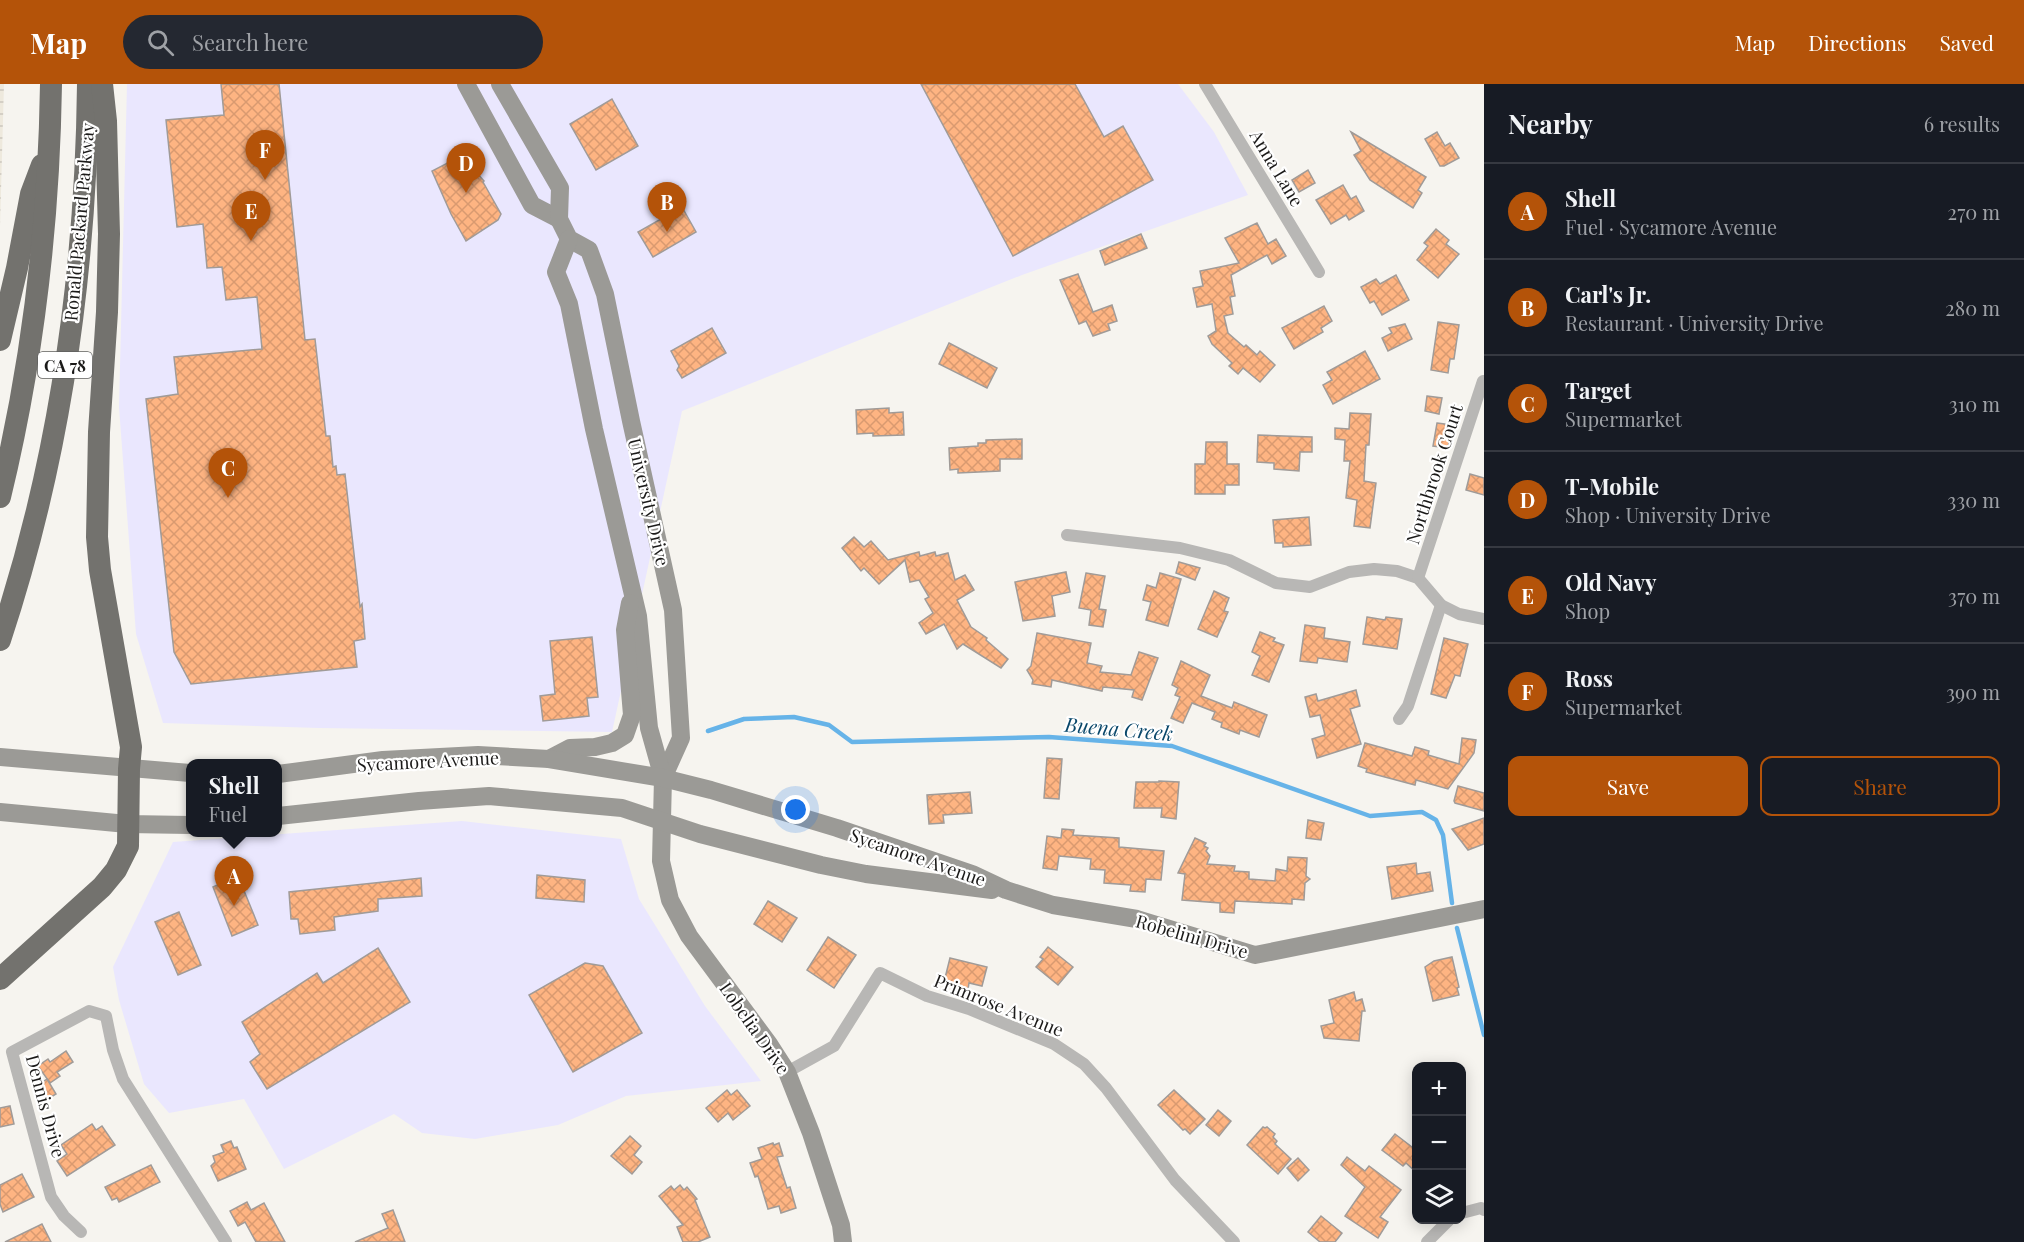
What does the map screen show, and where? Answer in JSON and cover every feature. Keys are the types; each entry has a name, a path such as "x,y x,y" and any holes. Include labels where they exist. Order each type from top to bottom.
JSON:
{"highway":[{"name":"Ronald Packard Parkway","path":"0,497 22,394 32,328 47,196 51,84"},
{"name":"Ronald Packard Parkway","path":"0,640 35,522 69,342 81,245 88,147 88,84"},
{"path":"0,979 102,887 116,870 128,846 131,747 105,603 97,537 99,432 107,312 109,234 106,121 102,84"},
{"path":"0,340 31,194 50,144"}],"main road":[{"path":"466,84 532,205 559,219"},
{"name":"University Drive","path":"500,84 560,188 559,219 569,239 589,250 605,294 673,610 681,738 663,778"},
{"name":"University Drive","path":"569,239 556,272 568,304 594,429 638,616 649,728 663,778 661,821"},
{"path":"549,759 570,748 595,747 612,743 625,735 632,715 625,630 632,592"},
{"name":"Sycamore Avenue","path":"282,773 383,760 478,755 549,759 663,778 711,790 837,828 972,874 1006,890"},
{"path":"0,757 186,773"},
{"name":"Sycamore Avenue","path":"282,816 489,796 622,807 700,834 821,865 866,874 1006,890"},
{"path":"0,812 127,824 186,825"},
{"name":"Lobelia Drive","path":"661,821 661,861 670,900 689,936 787,1072 811,1133 841,1225 843,1242"},
{"name":"Robelini Drive","path":"1006,890 1053,905 1137,919 1255,955 1484,909"}],"street":[{"name":"Anna Lane","path":"1205,84 1319,272"},
{"name":"Northbrook Court","path":"1418,578 1483,381"},
{"path":"1066,535 1180,548 1229,560 1276,583 1310,587 1349,572 1374,568 1397,571 1418,578 1441,605 1459,614 1484,619"},
{"path":"1399,719 1407,706 1441,605"},
{"name":"Primrose Avenue","path":"787,1072 834,1046 880,973 927,996 969,1009 1054,1044 1084,1064 1106,1088 1175,1180 1234,1242"},
{"name":"Dennis Drive","path":"81,1232 64,1216 51,1197 12,1052 89,1011 106,1016 113,1050 123,1079 226,1242"},
{"path":"1466,1211 1481,1208 1484,1210"},
{"path":"1427,1242 1445,1224"}],"shaded area":[{"path":"0,84 4,84 0,227"},
{"path":"127,84 1178,84 1214,132 1248,195 1022,275 682,411 612,732 319,728 163,723 136,634 119,407"},
{"path":"462,821 621,839 639,899 705,1006 761,1081 626,1096 558,1125 475,1139 422,1133 394,1114 284,1169 244,1099 169,1113 144,1084 119,1000 113,967 173,842 242,837 282,837 282,834"}],"building":[{"path":"221,84 279,84 305,340 315,339 326,436 330,436 333,467 336,466 337,475 345,474 365,639 354,641 357,667 191,684 174,652 146,399 178,394 174,357 262,349 257,297 226,300 222,267 207,268 203,224 177,227 166,120 224,115"},
{"path":"921,84 1075,84 1104,137 1123,126 1153,180 1013,256"},
{"path":"612,99 638,146 596,170 570,124"},
{"path":"1351,132 1426,177 1418,190 1422,193 1413,208 1370,180 1354,155 1361,151"},
{"path":"1437,132 1445,146 1450,143 1459,158 1444,166 1440,166 1425,139"},
{"path":"469,152 479,169 476,172 484,181 501,214 498,220 466,241 432,171"},
{"path":"1308,170 1315,183 1299,192 1292,180"},
{"path":"1343,185 1351,199 1356,196 1364,211 1349,220 1346,215 1331,224 1316,200"},
{"path":"682,207 696,232 653,257 638,232"},
{"path":"1257,223 1268,244 1276,239 1286,256 1272,264 1267,255 1231,275 1235,296 1230,297 1233,314 1224,316 1228,333 1257,355 1260,351 1275,365 1260,382 1243,368 1238,374 1229,366 1232,363 1212,344 1208,336 1216,331 1212,304 1197,307 1193,288 1203,286 1200,271 1239,263 1225,238"},
{"path":"1436,229 1449,240 1446,244 1459,254 1438,278 1417,260 1428,246 1424,243"},
{"path":"1141,234 1147,248 1105,265 1100,251"},
{"path":"1078,274 1093,312 1112,305 1117,321 1108,324 1110,330 1093,336 1086,321 1079,324 1060,280"},
{"path":"1396,275 1409,300 1382,315 1374,301 1370,303 1361,287 1376,279 1380,284"},
{"path":"1324,306 1332,321 1321,328 1323,332 1294,349 1282,328"},
{"path":"1438,322 1459,325 1454,359 1450,359 1448,373 1431,370"},
{"path":"1405,324 1412,339 1388,351 1382,338 1392,333 1389,328"},
{"path":"712,328 726,353 682,378 671,351"},
{"path":"949,343 997,368 987,388 939,364"},
{"path":"1365,351 1380,379 1333,404 1323,385 1332,380 1327,372"},
{"path":"1427,396 1442,398 1439,414 1425,411"},
{"path":"889,408 889,413 903,412 904,435 857,434 856,410"},
{"path":"1350,413 1371,414 1364,481 1376,483 1370,528 1354,526 1357,500 1346,498 1350,461 1344,461 1345,440 1335,439 1335,428 1349,429"},
{"path":"1437,423 1452,425 1448,448 1433,446"},
{"path":"1258,435 1312,437 1312,452 1300,452 1299,471 1274,469 1274,463 1257,462"},
{"path":"1022,439 1022,459 1000,459 1000,471 958,473 958,469 950,470 949,448 978,446 978,443 986,443 986,440"},
{"path":"1206,442 1227,442 1227,464 1239,464 1239,485 1225,485 1225,494 1195,494 1195,464 1205,464"},
{"path":"1470,474 1484,478 1484,495 1466,490"},
{"path":"1309,517 1311,545 1283,547 1283,543 1275,543 1273,520"},
{"path":"854,537 864,547 871,541 888,560 919,552 920,556 935,552 936,556 948,553 955,580 965,575 974,590 957,600 971,627 987,638 986,640 1008,659 1001,668 963,644 957,649 944,624 926,634 919,623 933,613 925,599 929,597 919,580 910,582 905,560 879,584 864,568 861,571 842,548"},
{"path":"1179,562 1200,568 1195,580 1176,573"},
{"path":"1066,572 1070,592 1052,596 1055,616 1023,621 1015,582"},
{"path":"1086,573 1105,576 1099,609 1106,610 1103,627 1089,625 1091,610 1079,608"},
{"path":"1160,573 1181,579 1168,626 1146,620 1151,602 1143,600 1147,585 1156,588"},
{"path":"1214,591 1229,598 1224,611 1228,612 1217,637 1198,629"},
{"path":"1367,617 1385,620 1386,617 1402,619 1397,649 1363,644"},
{"path":"1305,625 1325,628 1324,638 1350,642 1347,662 1318,658 1317,663 1300,661"},
{"path":"1260,632 1275,638 1273,641 1284,645 1269,682 1252,675 1260,656 1252,652"},
{"path":"1037,633 1091,643 1087,663 1102,666 1100,672 1131,675 1139,652 1158,658 1142,700 1132,697 1134,690 1103,687 1102,691 1052,680 1051,687 1032,684 1033,680 1027,670 1031,666"},
{"path":"592,637 598,697 587,698 589,716 543,721 540,696 555,694 550,641"},
{"path":"1444,638 1468,644 1460,676 1455,675 1446,698 1431,694"},
{"path":"1181,661 1210,675 1201,696 1232,708 1234,702 1267,715 1259,737 1240,730 1239,734 1221,727 1222,723 1212,719 1215,712 1192,703 1183,723 1171,718 1180,697 1175,695 1178,688 1172,685"},
{"path":"1356,690 1360,706 1350,709 1361,744 1317,758 1312,739 1325,735 1320,715 1310,717 1305,697 1316,694 1318,701"},
{"path":"1462,738 1476,740 1474,753 1448,789 1416,780 1415,785 1366,772 1367,769 1358,766 1365,743 1412,756 1415,747 1429,751 1428,755 1459,764"},
{"path":"1047,758 1062,759 1059,799 1044,798"},
{"path":"1136,782 1179,782 1176,819 1161,817 1162,808 1134,808"},
{"path":"1458,786 1484,793 1484,811 1455,803"},
{"path":"970,792 972,813 943,815 944,823 929,824 927,795"},
{"path":"1484,818 1484,844 1468,850 1452,829"},
{"path":"1308,820 1324,823 1321,840 1306,838"},
{"path":"1062,829 1074,830 1073,835 1119,838 1119,847 1164,851 1161,880 1146,879 1145,892 1130,891 1131,885 1104,883 1105,870 1090,869 1091,859 1059,856 1057,870 1043,868 1047,836 1061,838"},
{"path":"1195,838 1206,843 1204,846 1208,848 1206,851 1210,856 1207,864 1235,866 1234,871 1249,872 1249,879 1275,881 1276,869 1287,871 1288,857 1307,858 1306,876 1310,879 1305,883 1304,900 1292,899 1292,904 1235,901 1234,913 1220,912 1220,903 1182,900 1185,874 1178,873"},
{"path":"1416,863 1417,874 1430,872 1433,891 1392,899 1387,867"},
{"path":"537,875 585,880 584,902 536,898"},
{"path":"238,876 258,925 232,936 213,887"},
{"path":"421,878 422,896 378,899 378,911 334,917 335,930 300,934 298,919 291,919 289,892"},
{"path":"768,901 797,918 782,942 754,924"},
{"path":"179,912 201,965 178,975 155,922"},
{"path":"828,937 856,955 834,988 807,970"},
{"path":"1048,947 1073,967 1058,985 1036,967 1043,959 1040,957"},
{"path":"378,948 410,1002 267,1089 250,1062 260,1054 242,1022 317,973 323,983"},
{"path":"1452,957 1459,995 1433,1001 1425,967 1434,961"},
{"path":"950,958 987,967 982,986 969,983 968,989 944,982"},
{"path":"585,963 603,966 642,1033 573,1072 529,995"},
{"path":"1354,992 1356,1001 1362,999 1365,1011 1362,1011 1359,1041 1324,1038 1321,1026 1334,1023 1329,1000"},
{"path":"66,1051 73,1062 57,1072 60,1076 50,1083 38,1066 48,1059 50,1062"},
{"path":"47,1079 56,1094 43,1102 34,1088"},
{"path":"727,1090 731,1095 737,1090 750,1106 733,1120 728,1113 718,1122 706,1108"},
{"path":"1174,1090 1205,1119 1190,1134 1158,1105"},
{"path":"10,1106 14,1124 0,1127 0,1108"},
{"path":"1218,1110 1231,1121 1219,1136 1206,1125"},
{"path":"92,1124 96,1130 102,1126 115,1145 67,1176 57,1161 67,1154 61,1145"},
{"path":"1263,1127 1267,1127 1275,1134 1273,1137 1277,1141 1275,1144 1291,1159 1278,1174 1247,1145"},
{"path":"1395,1134 1412,1147 1412,1168 1406,1163 1403,1166 1382,1150"},
{"path":"630,1136 641,1146 634,1155 642,1162 632,1174 611,1156"},
{"path":"231,1141 234,1148 237,1147 246,1169 218,1181 211,1166 215,1162 213,1156 224,1152 221,1145"},
{"path":"773,1143 774,1145 779,1143 783,1156 777,1157 796,1208 781,1213 779,1206 768,1209 758,1176 755,1177 750,1163 762,1159 758,1148"},
{"path":"1347,1157 1365,1171 1369,1166 1401,1190 1380,1217 1388,1222 1378,1238 1345,1216 1365,1187 1341,1165"},
{"path":"1298,1158 1309,1170 1298,1181 1287,1168"},
{"path":"151,1165 160,1182 119,1202 117,1198 112,1200 105,1187"},
{"path":"22,1174 34,1197 3,1212 0,1204 0,1185"},
{"path":"680,1185 684,1190 687,1187 697,1199 695,1200 710,1237 698,1242 683,1242 677,1227 683,1225 659,1196 671,1186 674,1190"},
{"path":"247,1202 251,1210 264,1203 285,1242 256,1242 245,1222 238,1226 230,1211"},
{"path":"393,1210 405,1242 355,1242 388,1228 382,1214"},
{"path":"1321,1216 1342,1233 1335,1242 1320,1242 1308,1232"},
{"path":"42,1224 51,1242 5,1242"}],"waterway":[{"name":"Buena Creek","path":"708,731 744,719 794,717 829,725 852,742 1049,737 1172,746 1370,816 1422,812 1436,820 1443,835 1452,903"},
{"name":"Buena Creek","path":"1457,928 1484,1035"}],"place":[{"name":"Ross","path":"265,180"},
{"name":"T-Mobile","path":"466,193"},
{"name":"Carl's Jr.","path":"667,232"},
{"name":"Old Navy","path":"251,241"},
{"name":"Target","path":"228,498"},
{"name":"Shell","path":"234,906"}]}
